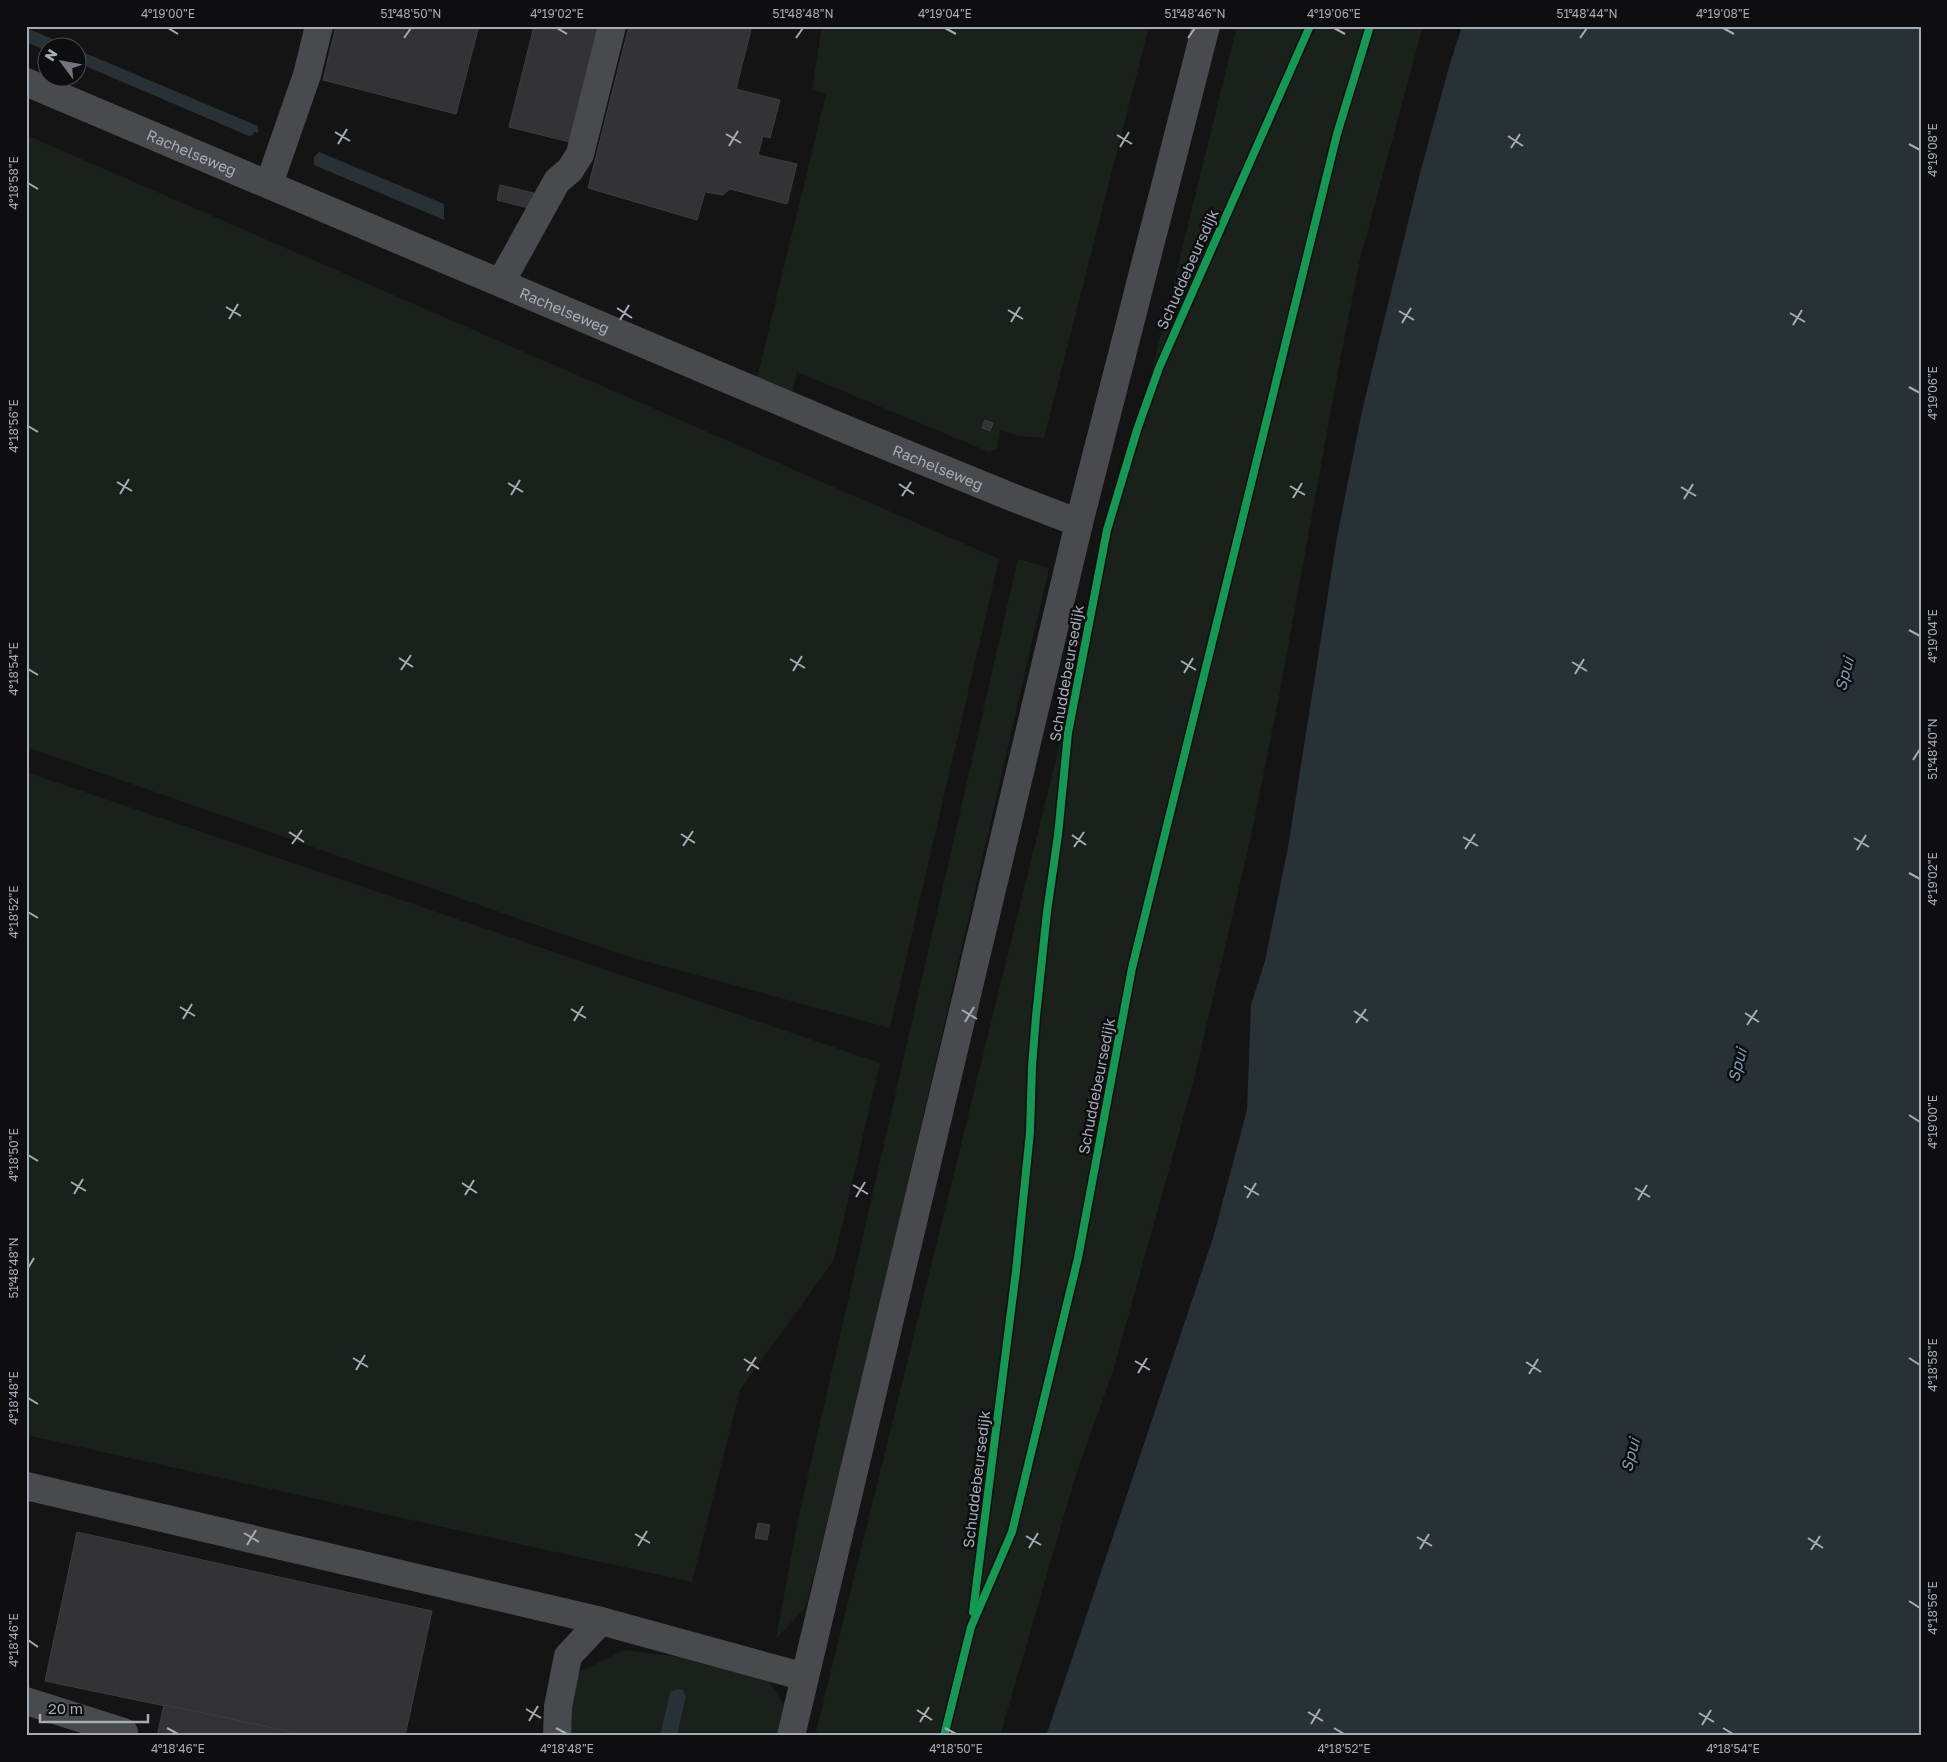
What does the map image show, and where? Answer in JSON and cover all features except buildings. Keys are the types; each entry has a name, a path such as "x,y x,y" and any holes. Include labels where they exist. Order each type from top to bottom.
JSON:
{"street":[{"path":"269,184 307,75 320,26"},
{"path":"501,282 557,181 570,170 580,154 612,26"},
{"name":"Schuddebeursdijk","path":"1095,466 1206,26"},
{"name":"Rachelseweg","path":"26,82 845,429 1079,523"},
{"name":"Schuddebeursedijk","path":"791,1736 1079,523 1095,466"},
{"path":"26,1487 601,1621 805,1677"},
{"path":"556,1736 558,1706 568,1656 601,1621"},
{"path":"26,1701 124,1732 124,1736"}],"shaded area":[{"path":"822,26 1149,26 1044,438 1019,436 1000,430 997,449 989,452 797,372 791,397 756,382 826,94 812,90"},
{"path":"1237,26 1423,26 1360,259 1278,702 1250,841 1193,1083 1113,1371 1077,1471 1000,1736 815,1736"},
{"path":"31,137 999,559 890,1028 623,955 26,747 26,140"},
{"path":"1018,559 1049,568 869,1352 806,1607 776,1639 798,1519"},
{"path":"26,772 880,1063 834,1260 740,1390 692,1582 26,1435"},
{"path":"624,1650 679,1657 767,1678 784,1705 777,1736 677,1736 686,1697 670,1692 660,1736 559,1736 578,1673"}],"water":[{"name":"Spui","path":"1462,26 1921,26 1921,1736 1046,1736 1213,1238 1247,1110 1251,1005 1265,961 1288,847 1337,537 1362,411 1420,173"},
{"path":"26,28 50,38 38,38 38,47 26,42"},
{"path":"88,54 258,126 258,133 254,132 253,135 249,136 88,67"},
{"path":"319,152 444,204 444,220 314,165 314,157"},
{"path":"678,1689 683,1690 686,1697 677,1736 660,1736 670,1692"}],"cycle path":[{"path":"973,1612 1016,1271 1030,1132 1036,1016 1047,912 1058,835 1068,733 1107,530 1137,430 1159,368 1310,26"},
{"path":"944,1736 971,1627 1012,1532 1078,1258 1132,968 1337,134 1370,26"}]}
